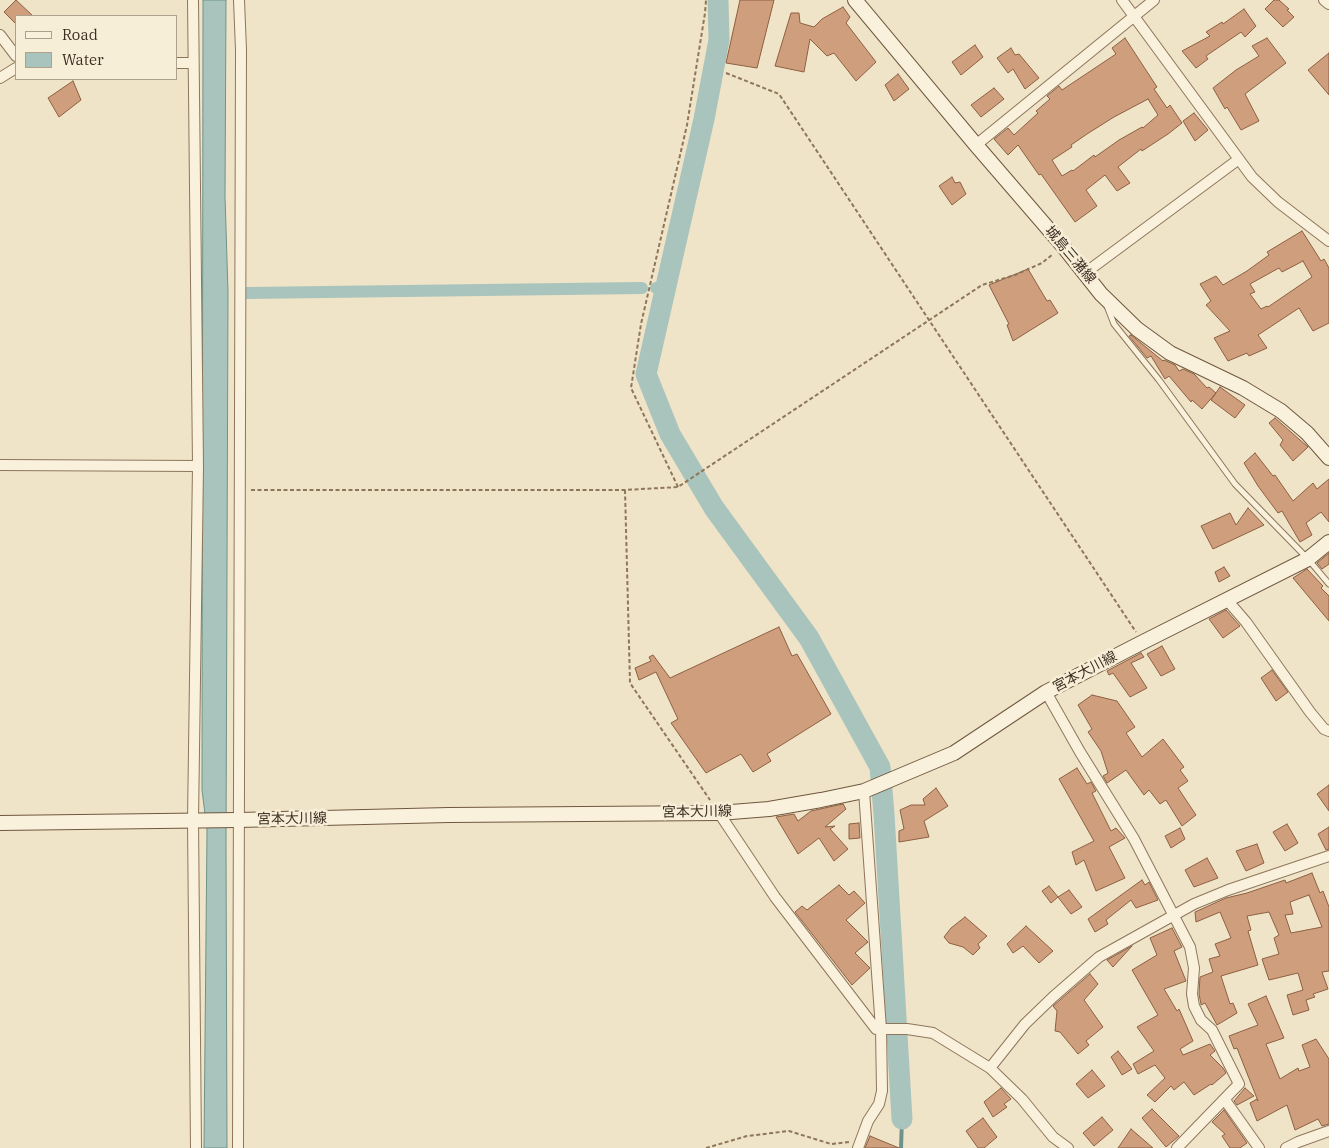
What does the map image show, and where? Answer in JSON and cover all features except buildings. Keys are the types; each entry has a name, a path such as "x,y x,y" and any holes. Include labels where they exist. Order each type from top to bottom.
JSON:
{"main road":[{"name":"城島三潴線","path":"854,0 976,146 1063,246 1101,294 1137,329 1170,353 1243,388 1281,411 1329,458"},
{"name":"宮本大川線","path":"0,823 449,815 719,813 769,809 821,800 868,789 954,753 1046,692 1308,559 1329,542"}],"street":[{"path":"193,0 198,466 196,1148"},
{"path":"238,1148 234,820 239,490 241,50 239,0"},
{"path":"1122,0 1135,15 1252,176 1278,202 1329,241"},
{"path":"976,146 1154,0"},
{"path":"1324,0 1329,4"},
{"path":"0,35 15,55"},
{"path":"178,63 193,63"},
{"path":"0,78 15,69"},
{"path":"1085,273 1239,159"},
{"path":"0,464 198,466"},
{"path":"1227,600 1246,622 1310,712 1324,729 1329,732"},
{"path":"1046,692 1080,752 1134,839 1190,947 1194,968 1192,994 1194,1006 1201,1020 1212,1030 1239,1084 1177,1148"},
{"path":"859,1145 868,1121 879,1104 880,1098 881,1029 868,789"},
{"path":"719,813 775,897 876,1029 907,1029 933,1033 990,1068 1022,1099 1053,1137 1068,1148"},
{"path":"990,1068 1025,1024 1099,957 1194,904 1228,890 1329,856"},
{"path":"1225,1100 1259,1148"},
{"path":"1286,1148 1329,1131"}],"lane":[{"path":"1101,294 1114,324 1159,380 1234,484 1308,559 1329,584"}],"path":[{"path":"678,487 631,388 641,324 687,125 706,0"},
{"path":"726,73 779,94 1143,642"},
{"path":"239,490 625,490 678,487 982,285 1015,276 1042,263 1063,246"},
{"path":"625,490 630,683 719,813"},
{"path":"706,1148 748,1136 789,1131 831,1144 859,1145"}],"water":[{"path":"203,0 226,0 225,196 228,292 227,1148 204,1148 207,830 202,790"}],"waterway":[{"path":"718,0 719,40 704,119 646,374 670,434 714,508 809,638 880,767 902,1119"},
{"path":"246,293 642,288"},
{"path":"656,288 665,288"},
{"path":"901,1148 902,1119"}]}
